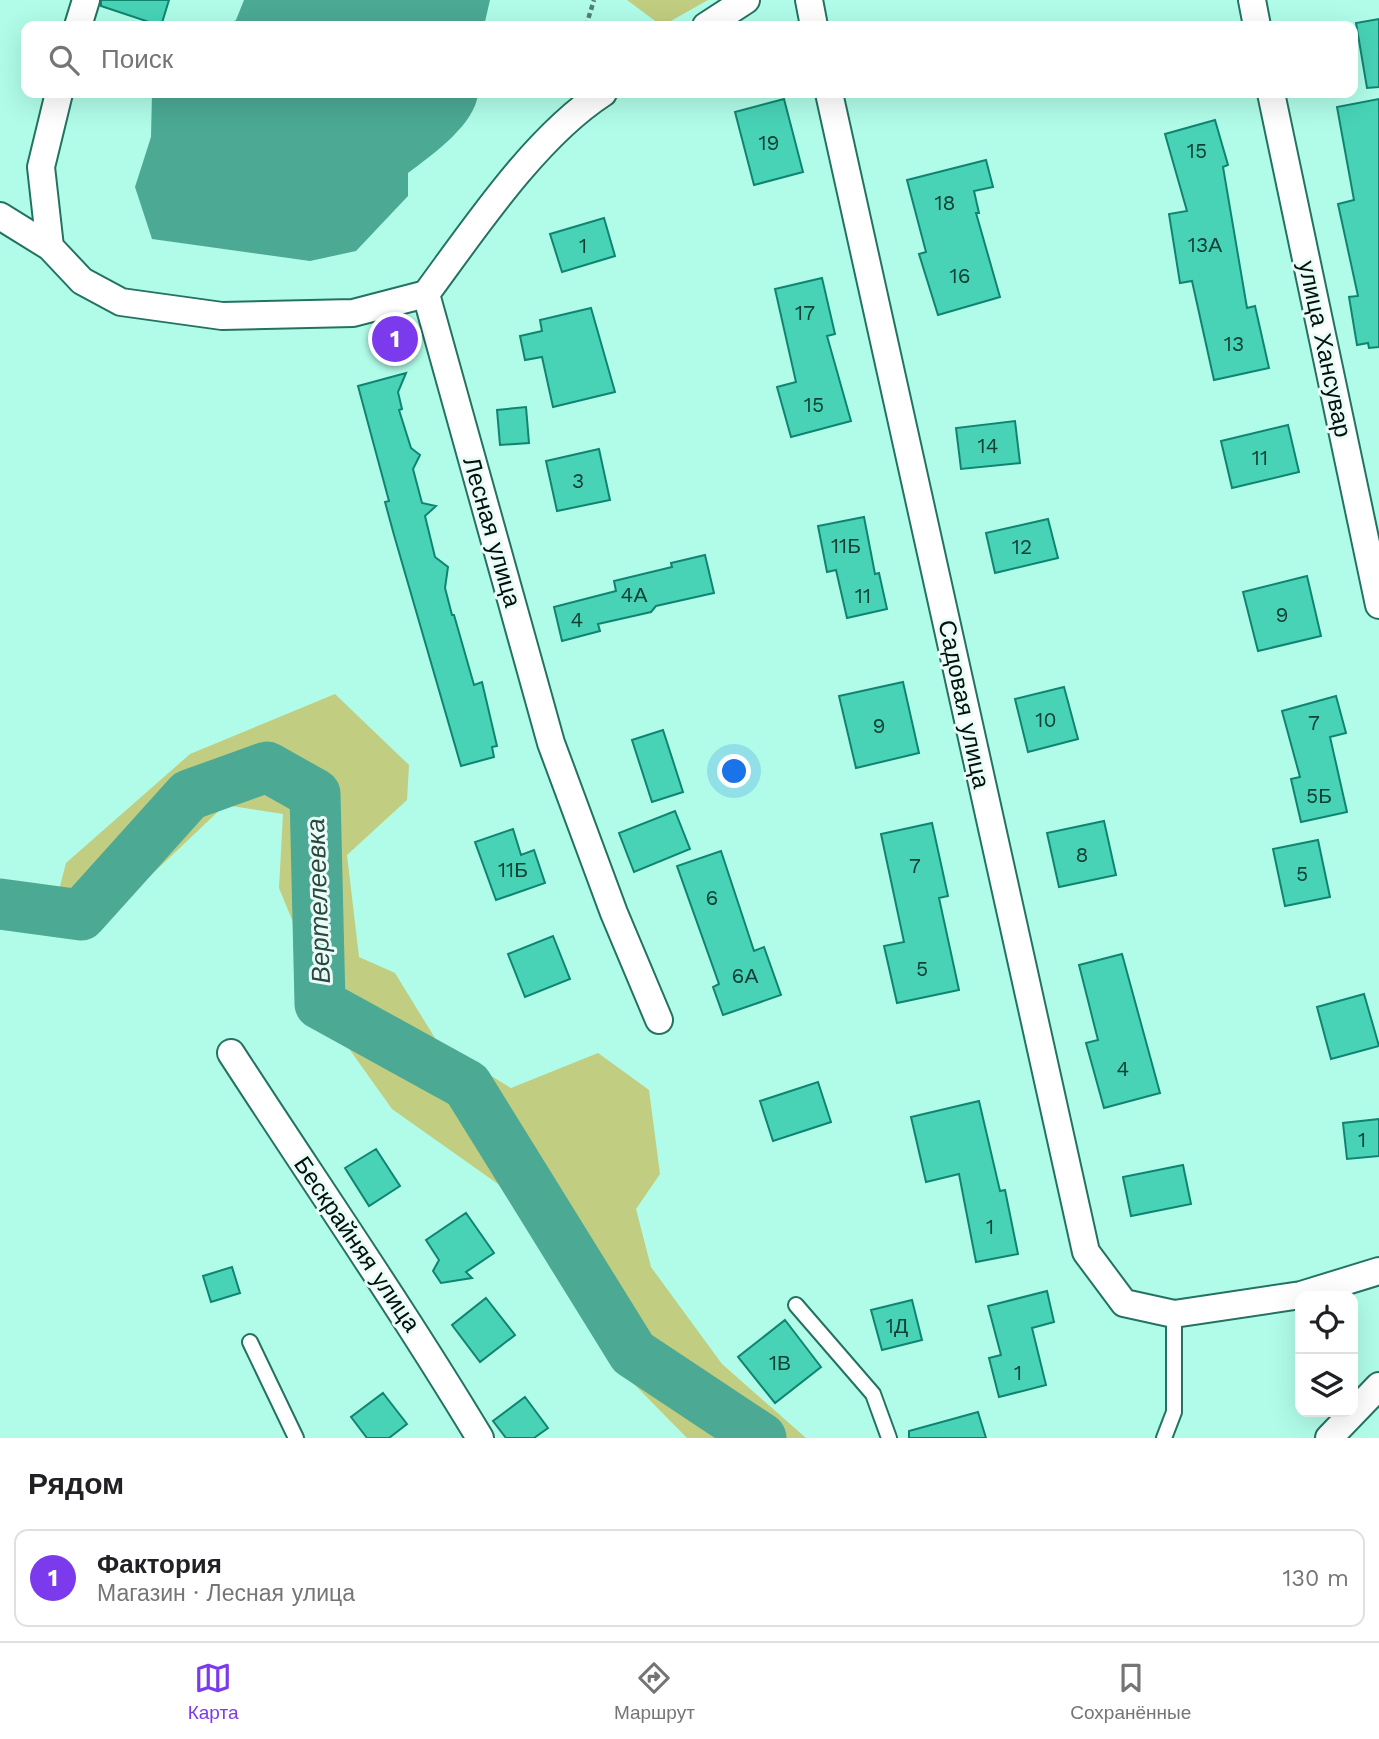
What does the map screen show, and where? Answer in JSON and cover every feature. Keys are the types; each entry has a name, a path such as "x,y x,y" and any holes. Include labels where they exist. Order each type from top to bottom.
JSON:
{"street":[{"path":"80,21 86,0"},
{"path":"714,21 747,0"},
{"path":"808,0 813,21"},
{"path":"1252,0 1256,21"},
{"path":"50,247 41,167 57,98"},
{"path":"0,216 50,247 82,281 121,302 222,316 353,313 426,294 503,190 584,105 595,98"},
{"name":"Садовая улица","path":"830,98 1086,1252 1124,1303 1174,1314"},
{"name":"улица Хансувар","path":"1272,98 1379,605"},
{"name":"Лесная улица","path":"426,294 551,743 614,913 659,1020"},
{"name":"Бескрайняя улица","path":"231,1053 360,1254 419,1337 480,1438"},
{"path":"1174,1314 1301,1295 1379,1271"},
{"path":"1329,1438 1379,1386"}],"lane":[{"path":"796,1305 873,1394 889,1438"},
{"path":"1164,1438 1174,1412 1174,1314"},
{"path":"250,1342 296,1438"}],"path":[{"path":"588,21 594,0"}],"shaded area":[{"path":"244,0 490,0 485,21 234,21"},
{"path":"627,0 708,0 671,21 655,21"},
{"path":"152,98 477,98 470,116 451,138 408,173 408,196 356,251 310,261 152,239 135,187 151,137"},
{"path":"335,694 409,765 407,800 347,855 359,957 395,973 438,1043 511,1088 598,1053 649,1090 660,1174 636,1209 651,1267 722,1364 806,1438 687,1438 629,1379 549,1220 392,1109 340,1036 279,888 283,814 225,805 148,878 58,894 66,863 190,754"}],"building":[{"path":"101,0 169,0 163,21 146,21 101,6"},
{"path":"1379,19 1379,87 1367,88 1358,23"},
{"path":"784,99 803,172 754,185 735,112"},
{"path":"1379,99 1379,347 1369,348 1368,343 1357,345 1349,297 1358,296 1338,204 1354,200 1337,107"},
{"path":"1215,120 1228,165 1223,167 1247,308 1255,306 1269,368 1214,380 1192,281 1180,283 1169,214 1187,211 1165,134"},
{"path":"986,160 993,187 974,191 979,213 976,213 1000,297 938,315 919,254 926,252 907,180"},
{"path":"604,218 615,256 562,272 550,234"},
{"path":"822,278 835,334 827,336 851,421 791,437 777,387 796,382 775,289"},
{"path":"591,308 615,392 553,407 542,357 525,360 520,336 542,331 540,320"},
{"path":"406,373 398,392 402,409 399,410 411,448 420,455 413,469 422,503 436,506 425,516 435,557 448,567 445,588 452,615 474,685 482,682 497,746 492,747 494,757 461,766 385,502 389,501 358,386"},
{"path":"526,407 529,443 500,445 497,410"},
{"path":"1015,421 1020,463 961,469 956,428"},
{"path":"1288,425 1299,472 1232,488 1221,441"},
{"path":"599,449 610,500 557,511 546,461"},
{"path":"864,517 875,574 879,573 887,609 847,618 836,570 827,572 818,526"},
{"path":"1048,519 1058,558 995,573 986,533"},
{"path":"705,555 714,593 656,606 651,612 598,624 600,631 562,641 554,607 616,591 614,581 672,567 671,563"},
{"path":"1307,576 1321,636 1258,651 1243,592"},
{"path":"903,682 919,753 856,768 839,696"},
{"path":"1064,687 1078,739 1028,752 1015,699"},
{"path":"1336,696 1346,733 1330,737 1347,812 1301,822 1291,779 1300,777 1282,711"},
{"path":"663,730 683,792 652,802 632,740"},
{"path":"675,811 690,849 634,872 619,833"},
{"path":"1104,821 1116,875 1059,887 1047,833"},
{"path":"932,823 948,896 939,898 959,990 897,1003 884,946 904,942 881,834"},
{"path":"513,829 521,855 534,850 545,883 496,900 475,842"},
{"path":"1318,840 1330,897 1285,906 1273,849"},
{"path":"721,851 754,951 764,947 781,995 723,1015 713,987 719,984 677,866"},
{"path":"553,936 570,979 525,997 508,954"},
{"path":"1122,954 1160,1093 1104,1108 1086,1043 1098,1040 1079,965"},
{"path":"1364,994 1379,1046 1331,1059 1317,1007"},
{"path":"818,1082 831,1122 773,1141 760,1101"},
{"path":"979,1101 1000,1191 1005,1190 1018,1254 976,1262 959,1174 926,1182 911,1117"},
{"path":"1379,1119 1379,1156 1347,1159 1343,1123"},
{"path":"376,1149 400,1186 369,1206 345,1168"},
{"path":"1183,1165 1191,1204 1131,1216 1123,1177"},
{"path":"466,1213 494,1253 466,1272 472,1278 441,1283 433,1271 439,1260 426,1240"},
{"path":"232,1267 240,1293 211,1302 203,1276"},
{"path":"1047,1291 1054,1322 1032,1328 1046,1385 999,1397 989,1358 1001,1355 988,1306"},
{"path":"486,1298 515,1335 480,1362 452,1325"},
{"path":"912,1300 922,1340 882,1350 871,1310"},
{"path":"785,1320 821,1367 775,1403 738,1357"},
{"path":"383,1393 407,1424 389,1438 367,1438 351,1417"},
{"path":"525,1397 548,1428 534,1438 506,1438 493,1421"},
{"path":"978,1412 986,1438 909,1438 909,1431"}],"waterway":[{"name":"Вертелеевка","path":"0,904 81,915 189,795 267,767 315,794 320,1004 467,1085 633,1353 761,1438"}],"place":[{"name":"Фактория","path":"395,339"}]}
